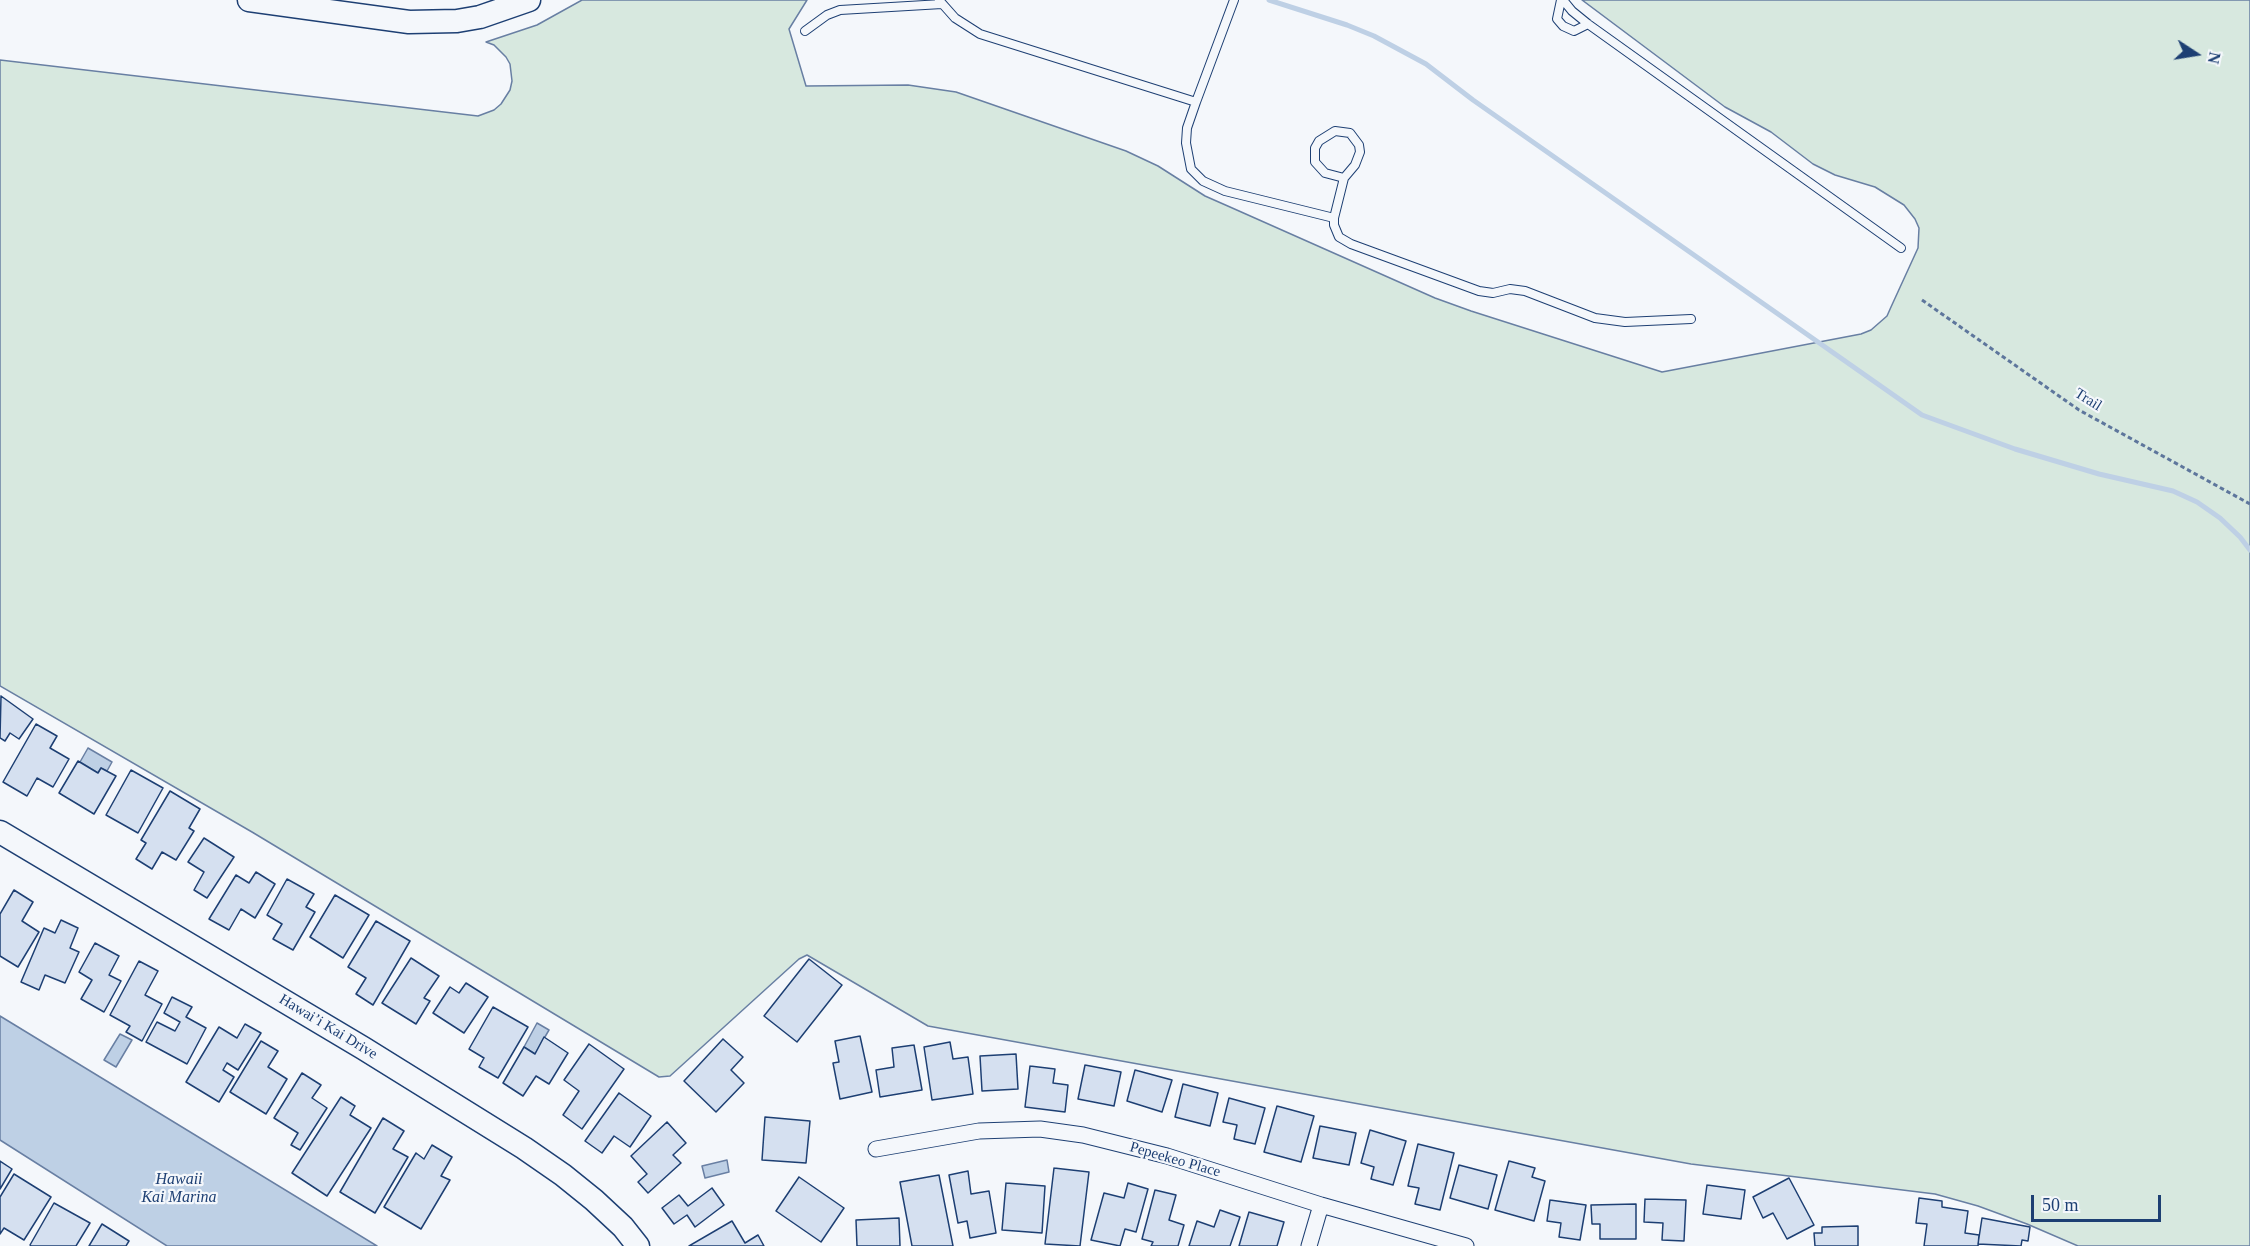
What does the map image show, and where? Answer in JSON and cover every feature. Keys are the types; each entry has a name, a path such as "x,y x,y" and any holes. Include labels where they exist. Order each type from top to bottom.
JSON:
{"main road":[{"path":"249,0 409,22 457,21 480,17 529,0"},
{"name":"Hawai’i Kai Drive","path":"0,832 363,1048 537,1157 594,1200 623,1227 638,1246"}],"street":[{"name":"Pepeekeo Place","path":"876,1149 979,1131 1040,1129 1083,1135 1167,1156 1321,1205 1466,1246"},
{"path":"1309,1246 1321,1205"}],"lane":[{"path":"1234,0 1187,128 1186,143 1191,168 1203,181 1225,191 1334,218"},
{"path":"1562,0 1588,24 1901,248"},
{"path":"1562,0 1557,19 1563,26 1574,31 1588,24"},
{"path":"805,31 827,15 840,10 940,2 955,18 980,34 1196,102"},
{"path":"1344,178 1324,173 1315,162 1315,147 1324,136 1335,131 1350,133 1359,145 1359,159 1344,178 1334,218 1336,231 1344,241 1484,292 1509,289 1525,291 1585,315 1610,321 1691,319"}],"path":[{"name":"Trail","path":"1923,300 2079,410 2250,504"}],"shaded area":[{"path":"582,0 807,0 789,29 806,86 908,85 956,92 1126,151 1158,166 1205,196 1435,298 1662,372 1861,334 1871,330 1887,316 1918,248 1919,228 1904,205 1875,187 1835,175 1813,164 1771,132 1725,107 1582,0 2250,0 2250,1246 2078,1246 1978,1206 1935,1194 1691,1164 928,1026 807,955 799,959 670,1076 659,1077 252,832 0,686 0,60 478,116 494,110 501,104 510,90 512,81 510,64 506,57 494,45 486,42 537,25"}],"water":[{"path":"88,748 112,762 107,771 101,768 98,773 80,762"},
{"name":"Hawaii Kai Marina","path":"0,1016 377,1246 167,1246 0,1140"},
{"path":"537,1023 549,1030 535,1054 524,1047"},
{"path":"120,1034 132,1040 116,1067 104,1060"},
{"path":"727,1160 729,1172 705,1178 702,1166"}],"building":[{"path":"1,696 33,719 19,739 10,733 5,741 0,738"},
{"path":"36,724 57,736 50,748 69,759 53,787 37,778 27,796 3,782"},
{"path":"78,761 98,773 101,768 116,776 94,814 59,793"},
{"path":"131,770 163,788 138,833 106,815"},
{"path":"170,791 200,809 189,828 194,831 176,860 162,852 152,869 136,859 146,843 141,840"},
{"path":"204,838 234,857 207,898 194,890 204,872 188,862"},
{"path":"256,872 275,884 255,918 241,909 229,930 209,919 236,875 249,883"},
{"path":"287,879 314,894 306,907 315,912 293,950 273,939 282,924 267,915"},
{"path":"14,890 33,902 22,921 39,932 18,967 0,956 0,914"},
{"path":"335,895 369,915 343,958 310,937"},
{"path":"61,920 78,928 70,948 79,952 65,983 45,975 39,990 21,982 44,928 55,933"},
{"path":"376,921 410,941 373,1005 356,994 366,978 348,967"},
{"path":"95,943 119,956 109,975 121,981 104,1012 81,999 92,980 79,972"},
{"path":"411,958 439,976 424,998 430,1001 416,1024 382,1003"},
{"path":"809,959 842,985 797,1042 764,1016"},
{"path":"139,961 158,971 145,995 162,1004 142,1041 126,1032 130,1026 110,1015"},
{"path":"466,983 488,997 464,1033 433,1013 450,987 459,993"},
{"path":"172,997 192,1007 186,1017 206,1028 187,1064 146,1042 157,1022 175,1031 180,1022 164,1013"},
{"path":"493,1007 528,1027 498,1078 479,1067 484,1058 469,1049"},
{"path":"245,1024 261,1033 238,1070 227,1063 223,1070 234,1077 219,1102 186,1082 219,1027 237,1038"},
{"path":"860,1036 872,1092 840,1099 833,1063 839,1062 835,1041"},
{"path":"544,1037 568,1053 549,1084 536,1076 523,1096 503,1083 524,1047 535,1054"},
{"path":"723,1039 743,1057 731,1070 744,1083 716,1112 684,1081"},
{"path":"261,1041 278,1051 268,1067 287,1079 266,1114 230,1092"},
{"path":"950,1042 953,1059 968,1057 973,1094 932,1100 924,1047"},
{"path":"589,1044 624,1069 582,1129 563,1115 579,1091 564,1080"},
{"path":"914,1045 922,1090 880,1097 876,1070 894,1067 892,1048"},
{"path":"1016,1054 1018,1089 982,1091 980,1056"},
{"path":"1085,1065 1121,1072 1114,1106 1078,1099"},
{"path":"1030,1066 1055,1069 1053,1083 1068,1085 1065,1112 1025,1107"},
{"path":"1135,1070 1172,1080 1162,1112 1127,1101"},
{"path":"302,1073 321,1085 312,1098 327,1108 300,1150 291,1145 298,1133 274,1118"},
{"path":"1183,1084 1218,1093 1210,1126 1175,1117"},
{"path":"619,1093 651,1116 630,1147 614,1136 602,1153 585,1141"},
{"path":"341,1097 355,1106 350,1115 371,1128 327,1196 292,1173"},
{"path":"1229,1098 1265,1108 1255,1144 1234,1139 1237,1125 1223,1122"},
{"path":"1277,1106 1314,1116 1301,1162 1264,1152"},
{"path":"765,1117 810,1121 806,1163 762,1160"},
{"path":"383,1118 404,1131 393,1149 408,1157 375,1213 340,1192"},
{"path":"667,1122 686,1143 673,1155 681,1163 648,1193 638,1182 647,1174 631,1156"},
{"path":"1320,1126 1356,1133 1349,1165 1313,1158"},
{"path":"1370,1130 1406,1141 1393,1185 1371,1179 1374,1167 1361,1163"},
{"path":"1418,1144 1454,1153 1440,1210 1415,1204 1419,1188 1408,1186"},
{"path":"432,1145 452,1157 441,1176 450,1180 421,1229 384,1207 416,1153 424,1159"},
{"path":"0,1161 12,1169 0,1189"},
{"path":"1509,1161 1535,1168 1532,1177 1545,1181 1534,1221 1495,1210"},
{"path":"1459,1165 1497,1175 1488,1209 1450,1198"},
{"path":"1054,1168 1089,1172 1080,1246 1045,1244"},
{"path":"968,1171 971,1194 989,1191 996,1233 970,1238 967,1221 958,1223 949,1175"},
{"path":"14,1174 51,1197 24,1240 4,1228 0,1234 0,1197"},
{"path":"939,1175 953,1246 912,1246 900,1182"},
{"path":"799,1177 844,1208 821,1242 776,1211"},
{"path":"1789,1178 1814,1225 1787,1239 1773,1213 1763,1218 1753,1197"},
{"path":"1006,1183 1045,1186 1042,1233 1002,1230"},
{"path":"1128,1183 1148,1189 1136,1232 1125,1229 1120,1246 1091,1240 1104,1193 1124,1198"},
{"path":"1707,1185 1745,1190 1741,1219 1703,1214"},
{"path":"712,1188 724,1205 695,1227 687,1215 674,1224 662,1208 679,1195 688,1206"},
{"path":"1155,1190 1176,1195 1169,1220 1184,1225 1178,1246 1151,1246 1153,1242 1142,1239"},
{"path":"1919,1198 1942,1201 1942,1207 1968,1211 1965,1233 1979,1235 1978,1246 1924,1246 1927,1224 1916,1223"},
{"path":"1645,1199 1686,1200 1684,1241 1662,1240 1663,1223 1644,1222"},
{"path":"1550,1200 1586,1205 1580,1240 1559,1237 1561,1223 1547,1221"},
{"path":"54,1203 90,1223 76,1246 31,1246 30,1245"},
{"path":"1636,1204 1636,1239 1600,1239 1600,1224 1592,1224 1591,1205"},
{"path":"1220,1210 1240,1217 1230,1246 1189,1246 1197,1221 1214,1227"},
{"path":"1249,1212 1284,1222 1277,1246 1239,1246"},
{"path":"899,1218 900,1246 857,1246 856,1220"},
{"path":"1982,1218 2030,1227 2028,1241 2022,1240 2021,1246 1978,1244"},
{"path":"732,1221 745,1243 758,1235 764,1246 689,1246"},
{"path":"102,1224 129,1241 126,1246 89,1246"},
{"path":"1858,1226 1858,1246 1815,1246 1814,1233 1822,1233 1822,1227"}],"waterway":[{"path":"1269,0 1374,36 1426,64 1473,100 1922,415 2015,449 2099,474 2173,491 2197,502 2220,518 2250,550"}]}
